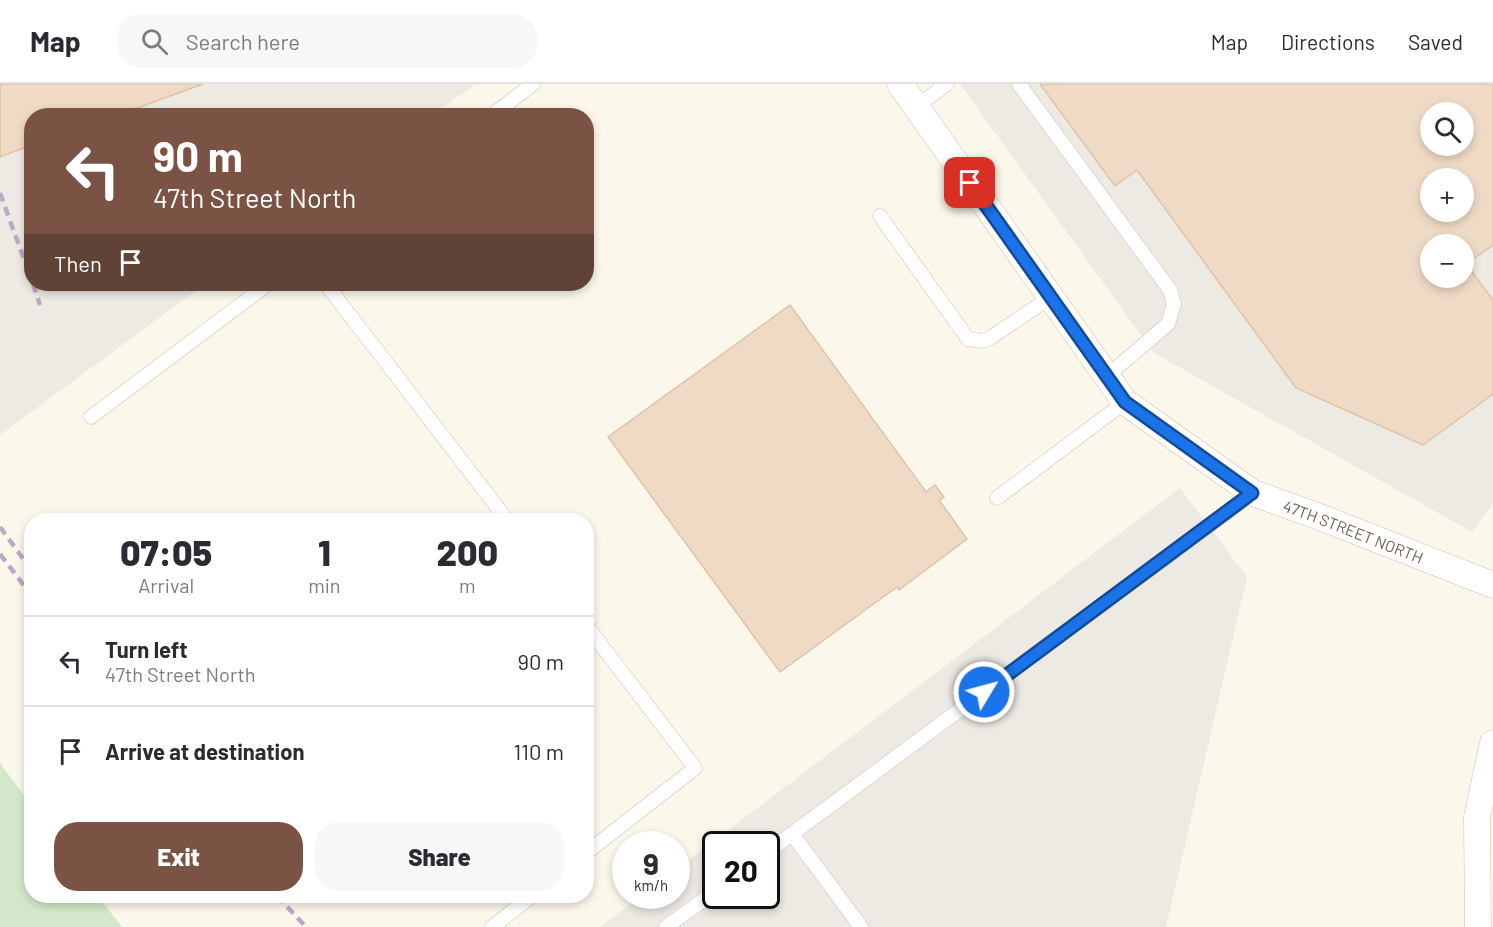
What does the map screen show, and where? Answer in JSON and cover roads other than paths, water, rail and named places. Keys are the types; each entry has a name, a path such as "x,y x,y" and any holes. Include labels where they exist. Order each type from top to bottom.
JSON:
{"street":[{"name":"47TH STREET NORTH","path":"900,84 1125,402 1252,493 1493,585"},
{"path":"1478,927 1493,742"}],"lane":[{"path":"502,108 533,84"},
{"path":"916,107 947,84"},
{"path":"1019,84 1170,290 1174,304 1168,324 1107,376"},
{"path":"880,216 968,339 981,341 990,338 1051,297"},
{"path":"91,417 259,291"},
{"path":"331,291 502,513"},
{"path":"997,498 1125,402"},
{"path":"780,843 1252,493"},
{"path":"594,635 695,768 594,847"},
{"path":"792,834 861,927"},
{"path":"666,927 702,901"},
{"path":"492,927 523,903"}],"railway":[{"path":"0,193 24,259"},
{"path":"35,291 40,305"},
{"path":"0,527 24,560"},
{"path":"0,554 24,586"},
{"path":"284,903 306,927"}]}
